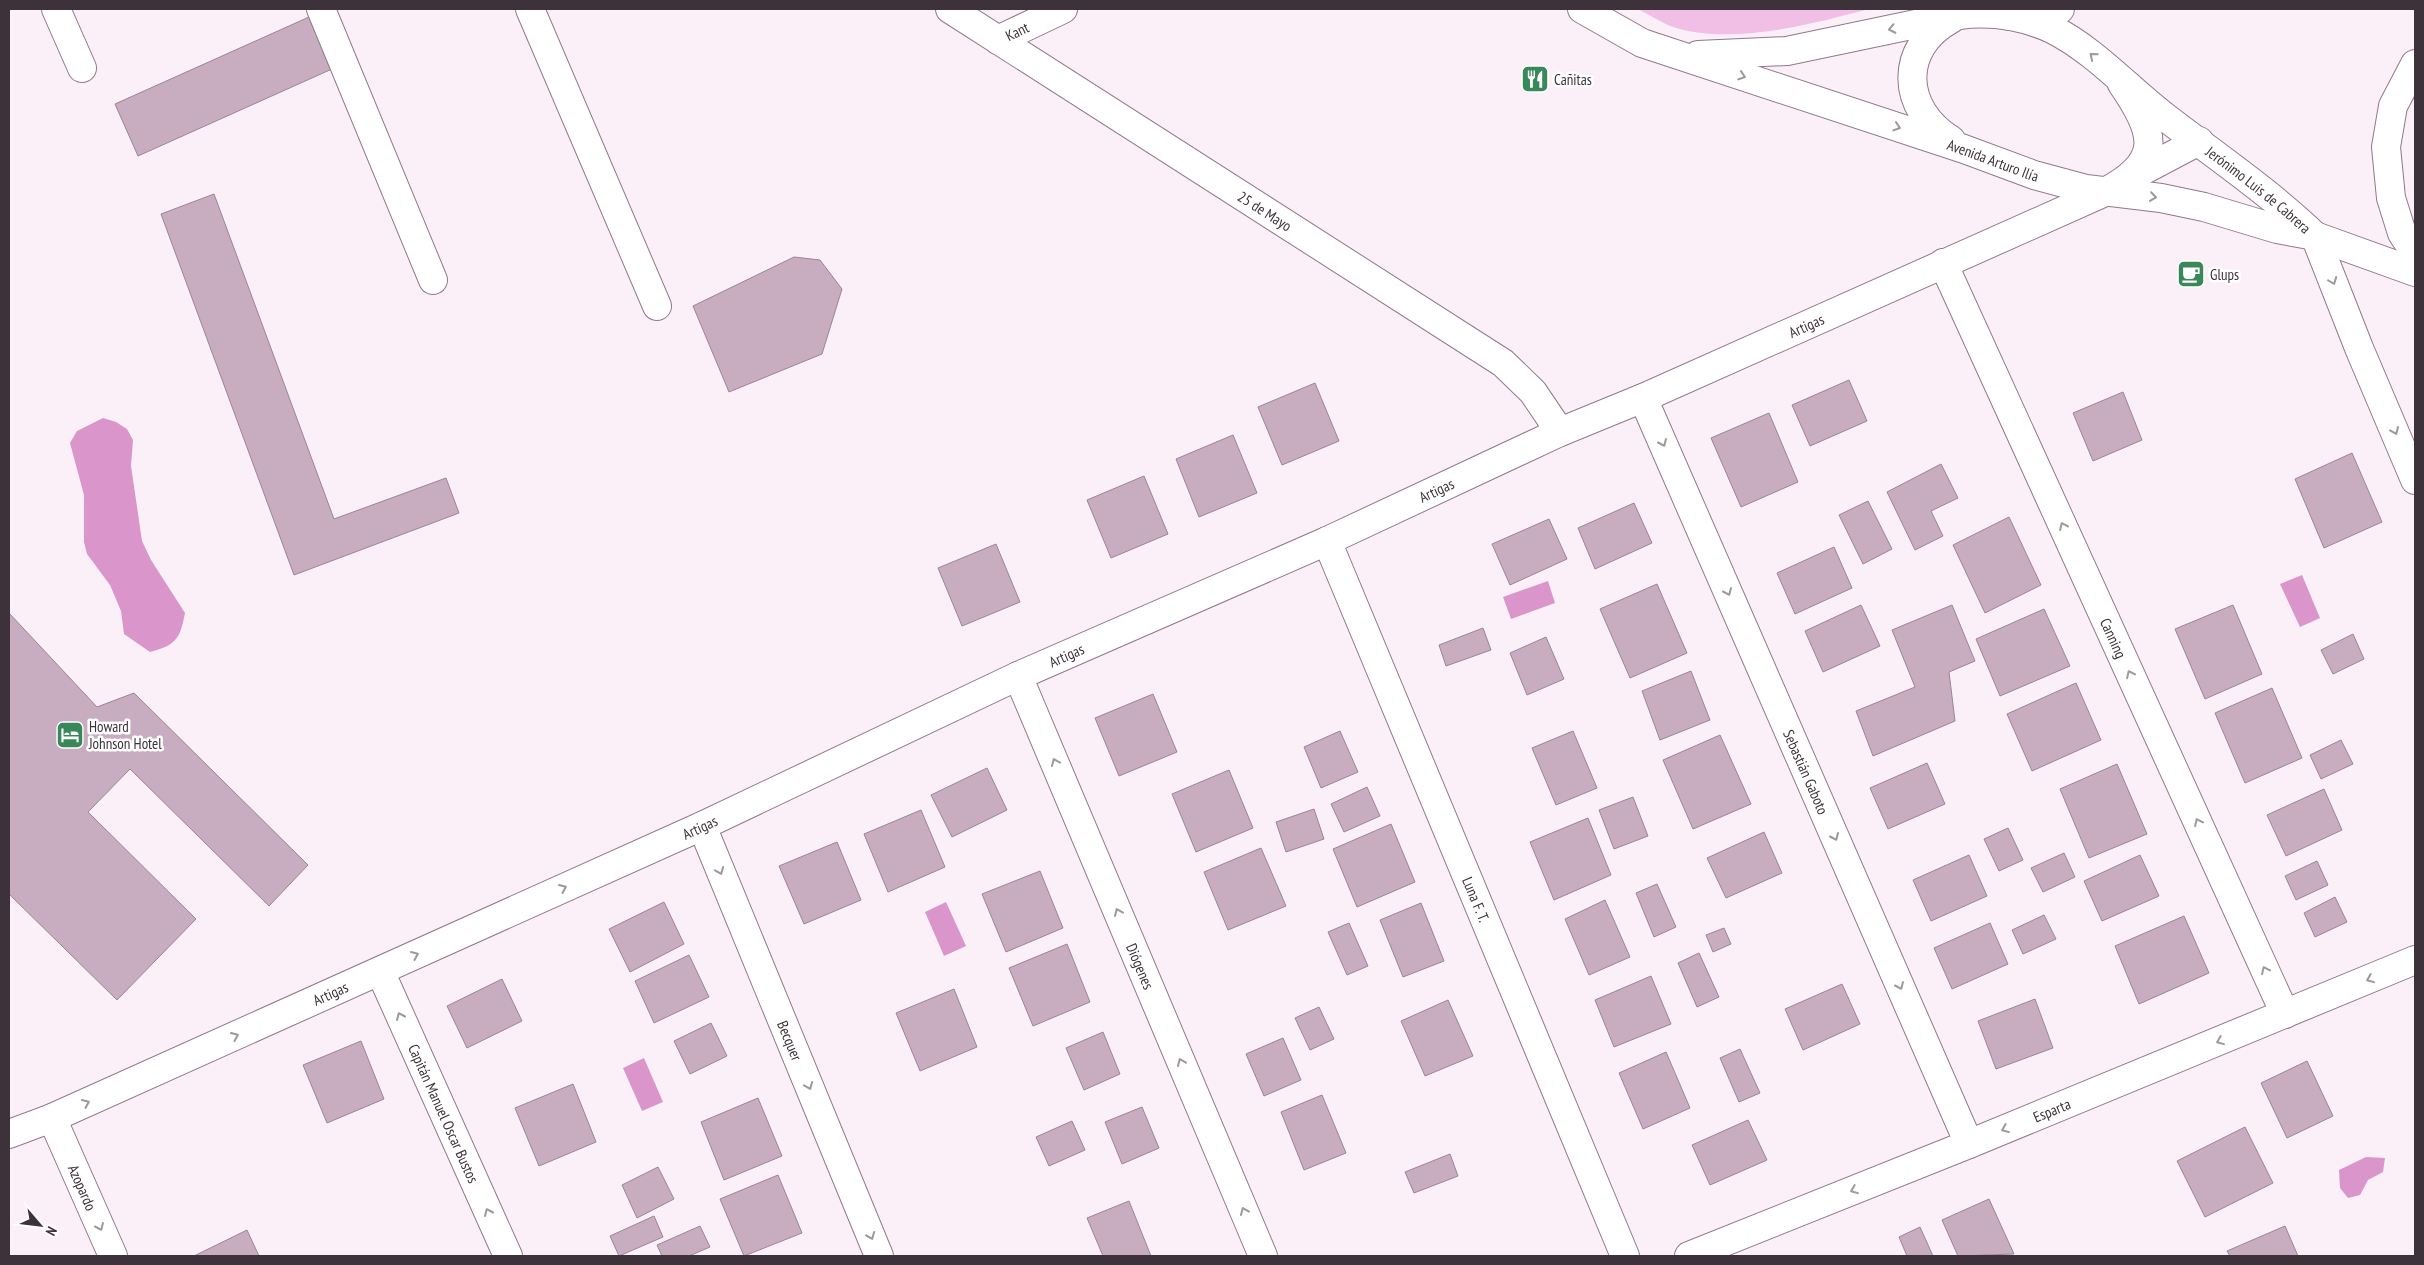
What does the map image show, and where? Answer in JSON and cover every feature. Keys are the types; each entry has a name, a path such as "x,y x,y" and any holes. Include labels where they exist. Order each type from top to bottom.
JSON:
{"street":[{"path":"56,9 82,68"},
{"path":"321,9 432,280"},
{"path":"530,9 657,306"},
{"name":"25 de Mayo","path":"950,9 1503,363 1537,396 1560,432"},
{"name":"Kant","path":"998,40 1063,9"},
{"name":"Avenida Arturo Ilía","path":"1582,9 1642,43 1964,149 2042,177 2068,185 2115,186 2204,207 2277,229 2316,236 2415,272"},
{"path":"1679,56 1787,51 1959,15 1984,12 2009,16 2060,9"},
{"path":"1959,15 1935,28 1924,39 1917,52 1912,83 1920,109 1930,122 1944,136 1964,149"},
{"name":"Jerónimo Luis de Cabrera","path":"2009,16 2051,29 2087,51 2168,120 2199,141 2294,215 2316,236 2359,348 2415,480"},
{"path":"2415,64 2393,106 2386,147 2390,198 2402,233 2415,253"},
{"name":"Artigas","path":"2115,186 2145,160 2149,143 2147,128 2137,106 2117,77"},
{"name":"Artigas","path":"9,1134 52,1118 702,826 1018,676 1327,540 1560,432 1643,398 1943,264 2115,186 2199,141"},
{"name":"Canning","path":"1943,264 2286,1014"},
{"name":"Sebastián Gaboto","path":"1643,398 1970,1144"},
{"name":"Luna F. T.","path":"1327,540 1625,1256"},
{"name":"Diógenes","path":"1018,676 1263,1256"},
{"name":"Becquer","path":"702,826 879,1256"},
{"name":"Esparta","path":"1688,1256 1970,1144 2415,960"},
{"name":"Capitán Manuel Oscar Bustos","path":"380,971 508,1256"},
{"name":"Azopardo","path":"52,1118 113,1256"}],"shaded area":[{"path":"1638,9 1869,9 1773,31 1723,34 1699,33 1676,28"},
{"path":"103,418 116,422 127,429 133,440 131,466 142,541 151,560 185,613 176,639 166,646 150,652 124,634 121,611 110,585 87,554 84,542 84,495 70,443 77,431"},
{"path":"2302,575 2320,618 2300,627 2280,584"},
{"path":"1548,581 1555,603 1511,619 1503,597"},
{"path":"946,902 966,946 944,956 925,912"},
{"path":"644,1058 663,1102 642,1111 623,1068"},
{"path":"2366,1157 2385,1158 2383,1172 2368,1180 2360,1195 2348,1198 2340,1188 2339,1170"}],"building":[{"path":"309,17 332,69 138,156 115,104"},
{"path":"214,194 334,519 446,478 459,513 294,575 161,214"},
{"path":"794,257 820,260 842,289 822,354 729,392 693,306"},
{"path":"1849,380 1867,421 1810,446 1792,405"},
{"path":"1315,383 1339,441 1282,465 1258,407"},
{"path":"2123,392 2142,440 2093,461 2073,413"},
{"path":"1769,413 1798,482 1741,507 1711,438"},
{"path":"1233,435 1257,493 1199,517 1176,459"},
{"path":"2352,453 2382,522 2324,548 2295,479"},
{"path":"1941,464 1958,498 1931,511 1943,536 1915,550 1887,492"},
{"path":"1144,476 1168,534 1111,558 1087,500"},
{"path":"1868,501 1892,549 1863,564 1839,515"},
{"path":"1634,503 1652,543 1595,569 1578,528"},
{"path":"2009,517 2041,585 1985,613 1953,545"},
{"path":"1549,519 1567,559 1510,585 1492,544"},
{"path":"996,544 1020,602 962,626 938,568"},
{"path":"1834,547 1852,588 1795,614 1777,573"},
{"path":"1657,584 1687,653 1630,678 1600,609"},
{"path":"1861,605 1880,646 1823,672 1805,631"},
{"path":"1952,605 1975,661 1949,672 1955,721 1873,756 1856,711 1915,687 1892,630"},
{"path":"2233,605 2262,674 2205,699 2175,629"},
{"path":"2044,609 2070,666 2000,696 1976,639"},
{"path":"9,613 97,707 134,693 308,865 269,906 130,769 88,812 196,919 117,1000 9,894"},
{"path":"1483,628 1491,650 1446,666 1439,645"},
{"path":"2353,634 2364,659 2333,674 2321,650"},
{"path":"1546,637 1564,679 1527,695 1510,653"},
{"path":"1691,671 1710,720 1660,740 1642,691"},
{"path":"2076,683 2101,740 2032,771 2007,714"},
{"path":"2272,688 2302,758 2245,783 2215,713"},
{"path":"1153,694 1177,752 1119,776 1095,718"},
{"path":"1340,731 1358,772 1321,788 1304,747"},
{"path":"1573,731 1597,788 1556,805 1532,748"},
{"path":"1720,735 1751,804 1693,829 1663,760"},
{"path":"2341,740 2353,764 2321,779 2310,755"},
{"path":"1927,763 1945,804 1888,829 1870,788"},
{"path":"2117,764 2147,834 2089,858 2060,789"},
{"path":"987,768 1007,810 952,837 931,795"},
{"path":"1229,770 1253,828 1196,852 1172,794"},
{"path":"1367,787 1380,816 1344,832 1331,804"},
{"path":"2324,789 2342,830 2286,856 2267,815"},
{"path":"1633,797 1648,836 1614,849 1599,810"},
{"path":"1314,809 1324,839 1286,852 1276,822"},
{"path":"921,810 945,867 888,892 864,834"},
{"path":"1588,818 1611,875 1554,900 1530,842"},
{"path":"1391,824 1415,882 1357,907 1333,849"},
{"path":"2008,828 2023,860 1999,871 1984,839"},
{"path":"1764,832 1782,873 1726,898 1707,858"},
{"path":"837,842 861,900 804,924 779,866"},
{"path":"1261,848 1286,906 1228,930 1204,872"},
{"path":"2064,853 2075,877 2043,892 2031,868"},
{"path":"1969,855 1987,896 1931,921 1913,880"},
{"path":"2140,855 2159,896 2102,921 2084,881"},
{"path":"2317,861 2328,885 2296,900 2285,876"},
{"path":"1040,871 1063,928 1006,952 982,894"},
{"path":"1657,884 1676,927 1654,937 1636,893"},
{"path":"2335,897 2347,922 2315,937 2304,913"},
{"path":"1605,900 1630,957 1589,975 1565,919"},
{"path":"664,902 684,944 630,972 609,929"},
{"path":"1421,903 1444,961 1403,977 1380,920"},
{"path":"2044,915 2056,939 2023,954 2012,930"},
{"path":"2184,916 2209,973 2139,1004 2115,946"},
{"path":"1349,923 1368,966 1347,975 1328,932"},
{"path":"1990,923 2008,964 1952,989 1934,948"},
{"path":"1724,928 1731,944 1713,952 1706,935"},
{"path":"1067,944 1090,1002 1033,1026 1009,968"},
{"path":"1699,953 1719,997 1697,1007 1678,963"},
{"path":"689,955 709,997 654,1023 635,981"},
{"path":"1651,976 1671,1024 1614,1047 1595,1000"},
{"path":"502,979 522,1021 467,1048 447,1006"},
{"path":"1842,984 1860,1024 1803,1050 1785,1009"},
{"path":"954,989 977,1047 920,1071 896,1013"},
{"path":"2035,999 2053,1048 1996,1069 1978,1021"},
{"path":"1448,1000 1473,1056 1425,1076 1401,1021"},
{"path":"1319,1007 1334,1039 1310,1050 1295,1018"},
{"path":"711,1023 727,1056 690,1074 674,1041"},
{"path":"1103,1032 1120,1074 1084,1090 1066,1048"},
{"path":"1283,1038 1301,1080 1264,1096 1246,1054"},
{"path":"361,1041 384,1099 327,1123 303,1065"},
{"path":"1740,1049 1760,1093 1739,1102 1720,1058"},
{"path":"1666,1052 1690,1108 1643,1129 1619,1073"},
{"path":"2307,1061 2333,1116 2287,1138 2261,1083"},
{"path":"573,1084 596,1142 539,1166 515,1108"},
{"path":"1322,1095 1346,1153 1304,1170 1281,1112"},
{"path":"758,1098 782,1156 724,1180 701,1122"},
{"path":"1142,1107 1159,1148 1122,1164 1105,1122"},
{"path":"1748,1120 1767,1160 1710,1185 1692,1145"},
{"path":"1072,1121 1085,1150 1049,1166 1036,1137"},
{"path":"2245,1127 2273,1183 2205,1217 2177,1161"},
{"path":"1450,1154 1458,1176 1414,1193 1405,1172"},
{"path":"658,1167 674,1199 637,1218 622,1185"},
{"path":"778,1175 802,1233 744,1256 720,1199"},
{"path":"1989,1199 2014,1254 1958,1256 1942,1220"},
{"path":"1129,1201 1151,1256 1103,1256 1087,1218"},
{"path":"654,1216 663,1237 619,1256 610,1236"},
{"path":"700,1226 710,1247 689,1256 662,1256 657,1245"},
{"path":"2285,1226 2298,1256 2230,1256 2227,1251"},
{"path":"1920,1227 1933,1256 1907,1256 1899,1237"},
{"path":"247,1230 259,1256 194,1256"}],"place":[{"name":"Cañitas","path":"1535,79"},
{"name":"Glups","path":"2191,274"},
{"name":"Howard Johnson Hotel","path":"70,735"}]}
